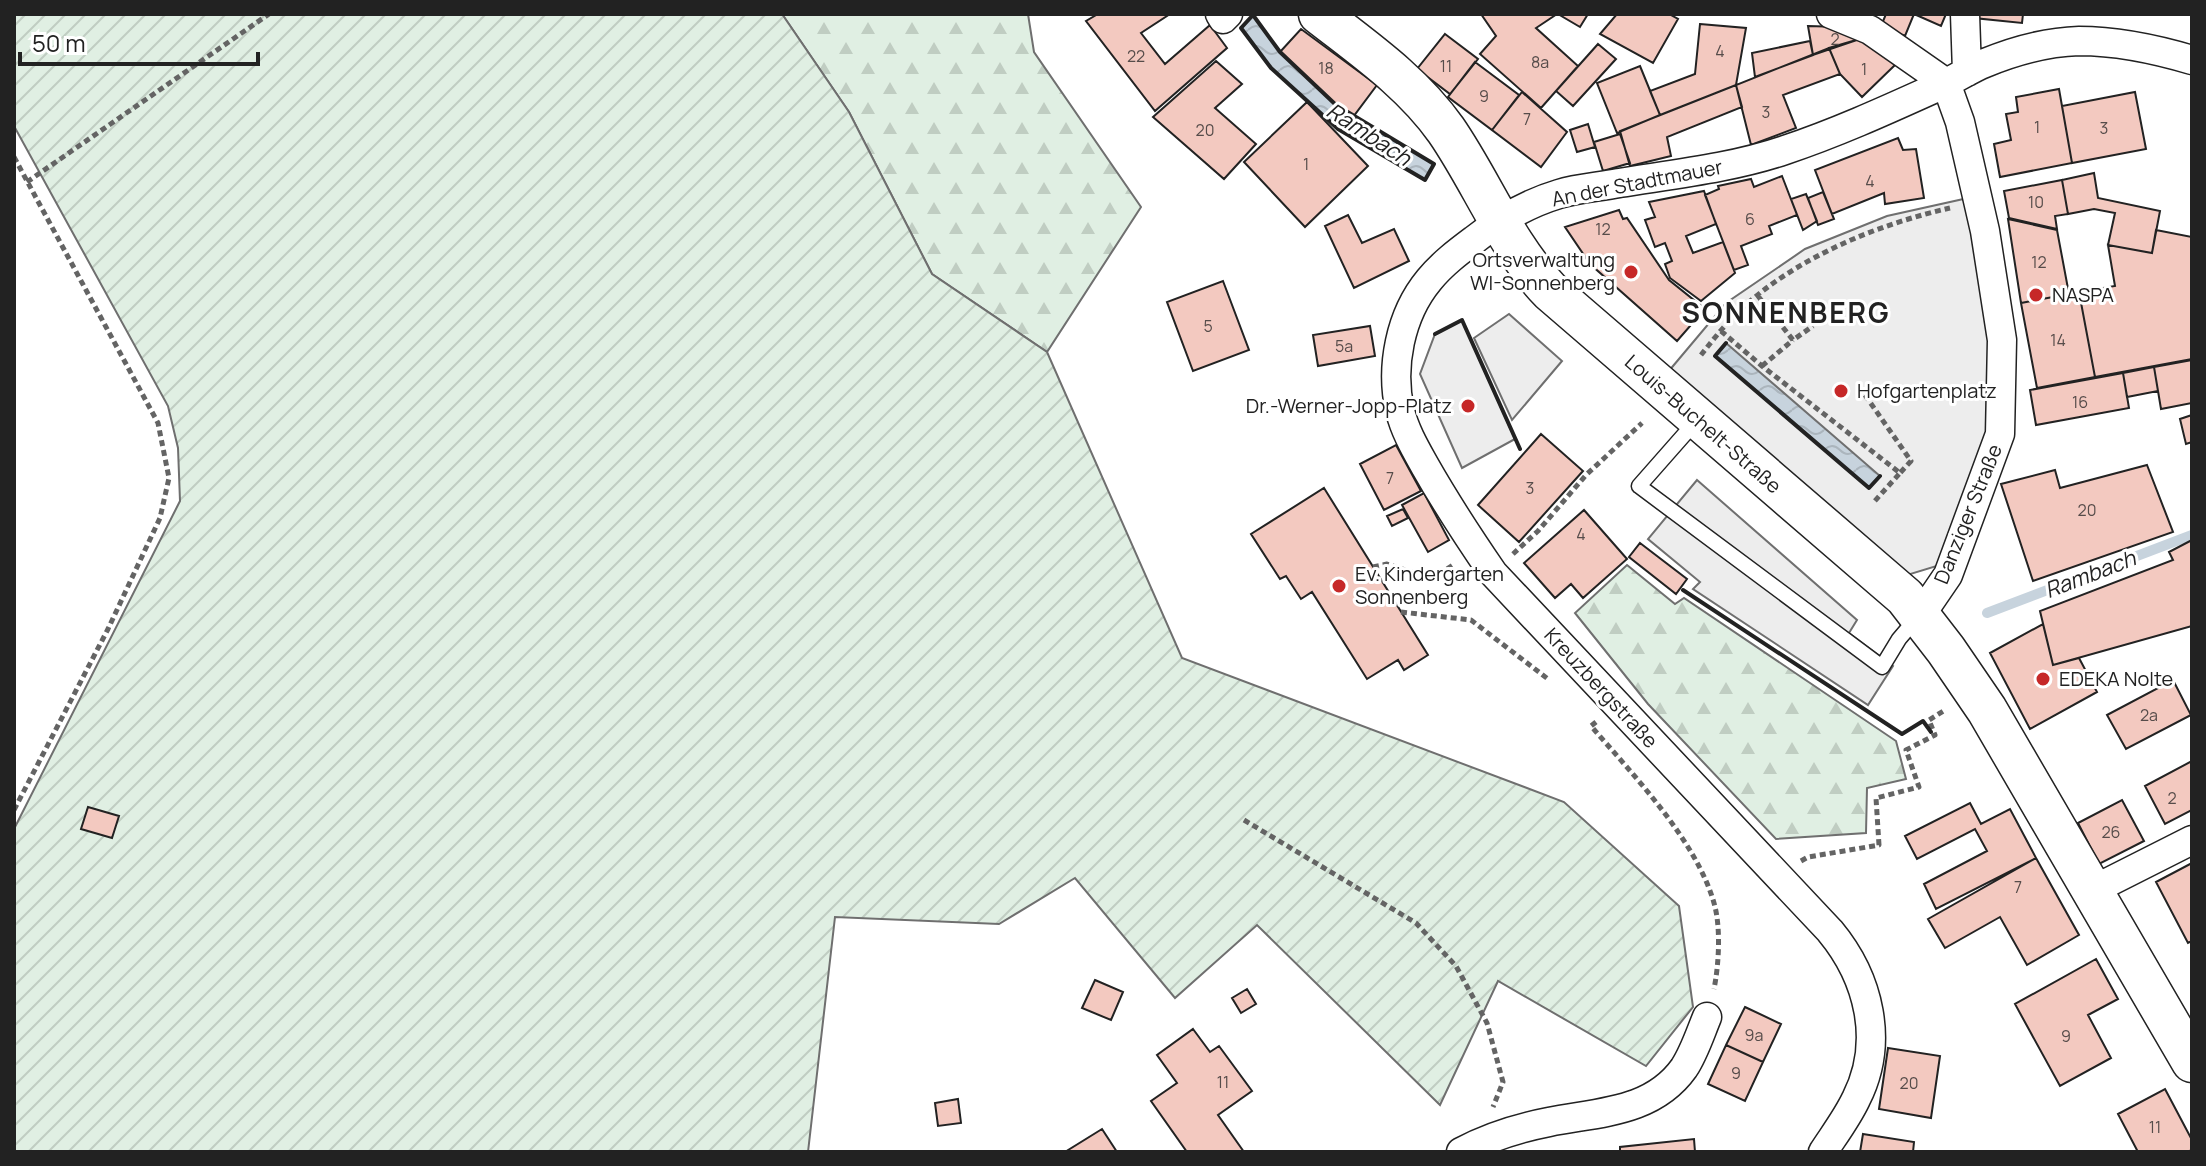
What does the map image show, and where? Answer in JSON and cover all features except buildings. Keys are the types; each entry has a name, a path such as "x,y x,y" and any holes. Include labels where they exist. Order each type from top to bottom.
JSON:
{"main road":[{"path":"1319,14 1413,90 1446,131 1500,220"},
{"name":"Louis-Buchelt-Straße","path":"1500,220 1528,266 1550,291 1905,597 1920,616"},
{"path":"1920,616 1987,710 2192,1062"}],"street":[{"path":"1220,14 1223,19 1228,14"},
{"path":"1831,14 1870,30 1956,77"},
{"name":"Danziger Straße","path":"1920,616 1948,575 2000,434 2002,340 1979,202 1960,122 1956,77 1965,14"},
{"name":"An der Stadtmauer","path":"1500,220 1559,194 1726,166 1784,151 1843,129 2015,52 2077,41 2137,46 2192,60"},
{"name":"Kreuzbergstraße","path":"1500,220 1448,260 1428,281 1406,322 1396,367 1398,401 1407,434 1450,510 1493,573 1844,947 1855,965 1869,1004 1870,1051 1858,1097 1823,1152"},
{"path":"2093,890 2192,840"},
{"path":"1461,1152 1487,1138 1645,1102 1673,1081 1684,1068 1707,1017"}],"lane":[{"path":"1698,419 1639,486 1882,667 1899,639 1920,616"}],"path":[{"path":"27,182 269,14"},
{"path":"14,157 158,423 169,478 160,518 147,546 108,629 14,810"},
{"path":"1701,355 1737,313 1787,275 1851,240 1914,217 1979,202"},
{"path":"1758,296 1793,340"},
{"path":"1762,366 1813,326"},
{"path":"1721,331 1900,473"},
{"path":"1865,395 1911,461 1873,503"},
{"path":"1538,531 1586,475 1642,423"},
{"path":"1373,567 1387,564 1432,579 1455,564 1467,585 1493,573"},
{"path":"1401,612 1471,620 1553,682"},
{"path":"1776,874 1808,857 1879,845 1876,798 1919,787 1906,750 1935,735 1929,720 1950,706"},
{"path":"1591,726 1679,832 1697,862 1715,904 1719,946 1716,979 1707,1017"},
{"path":"1244,820 1416,923 1456,966 1487,1023 1503,1082 1492,1111"}],"green space":[{"path":"14,14 782,14 849,112 932,274 1047,352 1182,658 1564,802 1679,906 1693,1007 1646,1066 1498,981 1440,1105 1257,925 1175,998 1075,878 999,924 835,917 808,1152 14,1152 14,829 180,501 178,448 168,406 14,126"},
{"path":"782,14 1028,14 1034,52 1141,207 1047,352 932,274 849,112"},
{"path":"1627,565 1675,604 1684,598 1896,741 1906,779 1867,788 1866,833 1776,839 1648,704 1575,613"}],"shaded area":[{"name":"Hofgartenplatz","path":"1968,198 1993,344 1989,430 1940,565 1904,576 1668,372 1726,303 1805,249 1887,216"},
{"path":"1509,314 1562,361 1512,420 1474,338"},
{"name":"Dr.-Werner-Jopp-Platz","path":"1462,320 1515,439 1462,468 1420,374 1435,334"},
{"path":"1697,480 1857,620 1849,633 1893,666 1868,705 1693,589 1700,582 1648,539"}],"water":[{"path":"1253,15 1280,52 1336,105 1434,164 1425,180 1338,129 1271,68 1241,28"},
{"path":"1726,343 1880,476 1869,488 1715,356"}],"waterway":[{"name":"Rambach","path":"1987,613 2192,535"}],"wall":[{"path":"1253,15 1280,52 1336,105 1434,164 1425,180 1338,129 1271,68 1241,28 1253,15"},
{"path":"1435,334 1462,320 1520,449"},
{"path":"1726,343 1715,356 1869,488 1880,476"},
{"path":"1683,590 1902,734 1923,721 1931,732"}],"place":[{"name":"Ortsverwaltung WI-Sonnenberg","path":"1631,272"},
{"name":"NASPA","path":"2036,295"},
{"name":"Hofgartenplatz","path":"1841,391"},
{"name":"Dr.-Werner-Jopp-Platz","path":"1468,406"},
{"name":"Ev. Kindergarten Sonnenberg","path":"1339,586"},
{"name":"EDEKA Nolte","path":"2043,679"}],"district":[{"name":"SONNENBERG","path":"1786,313"}]}
